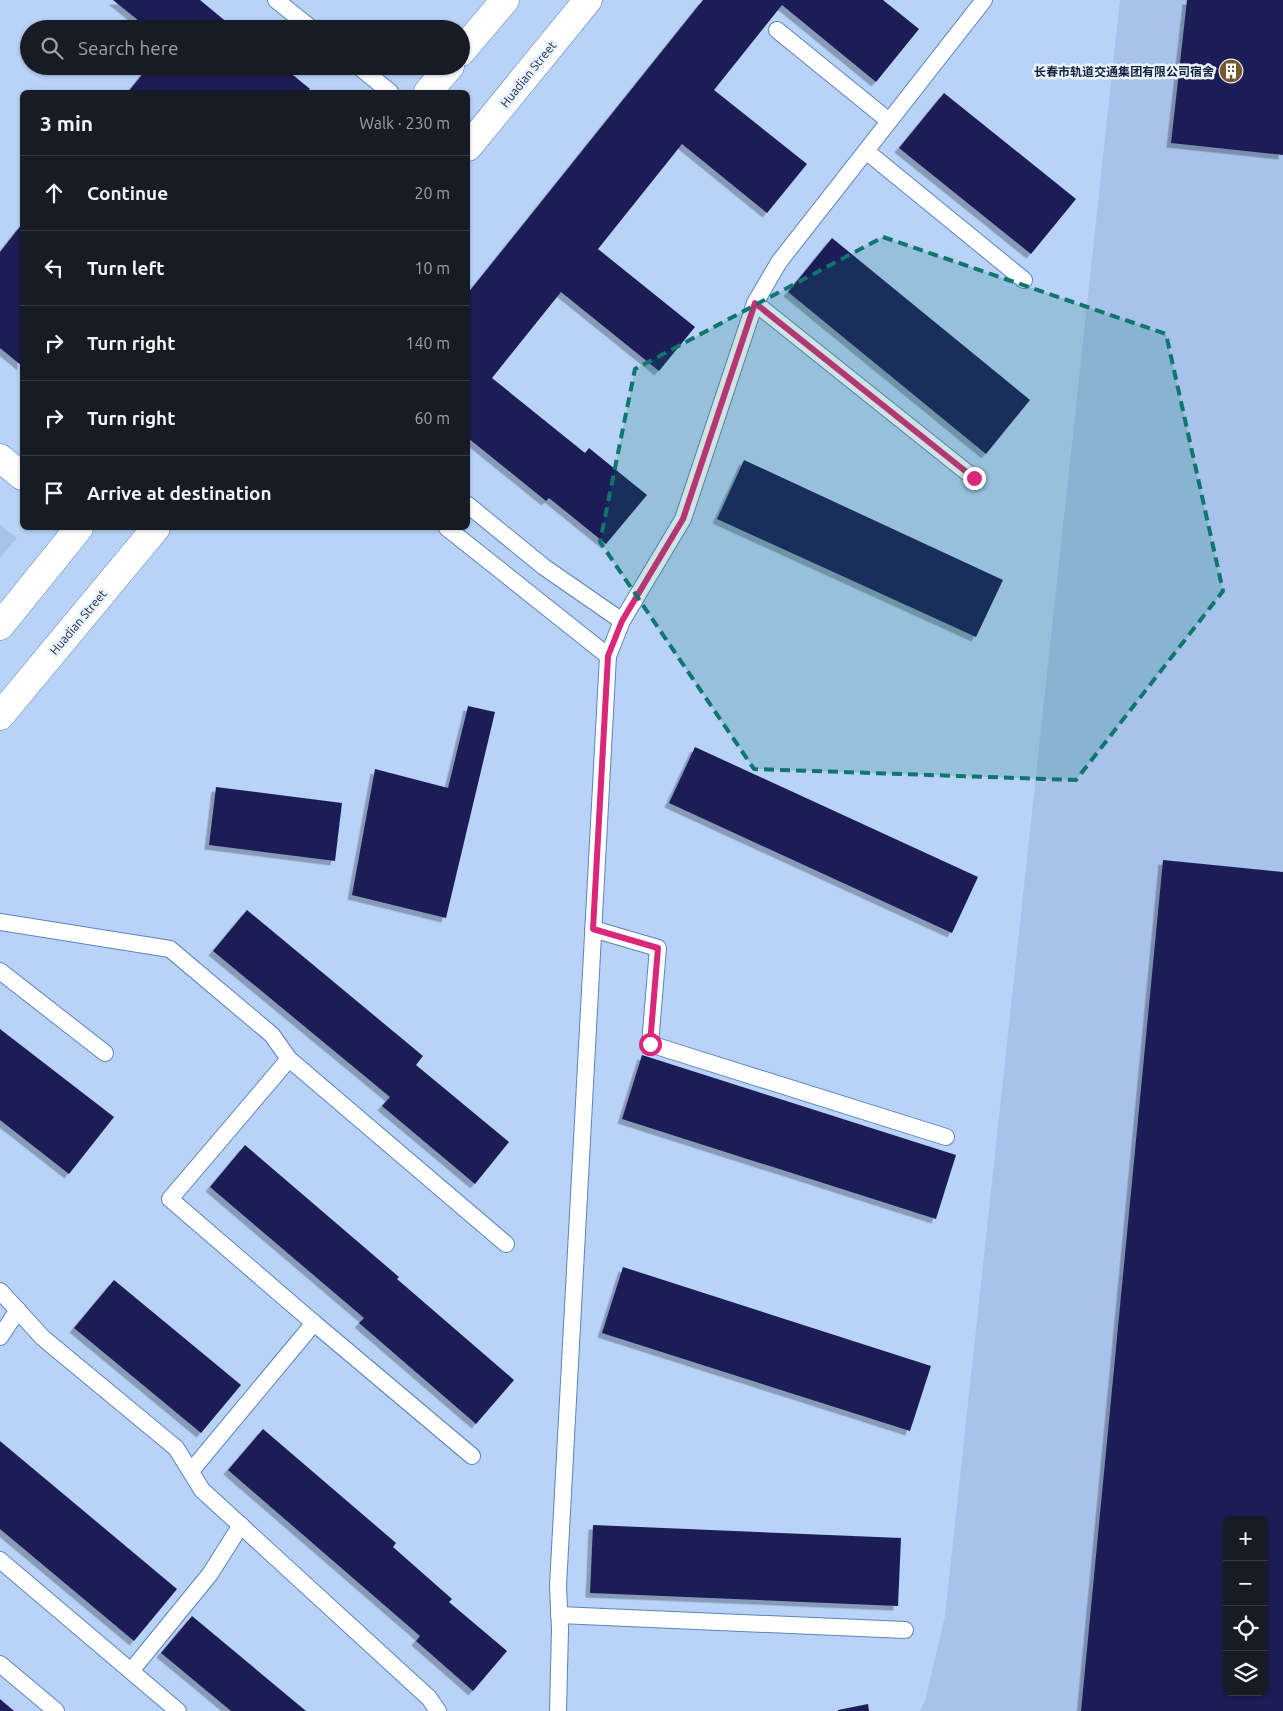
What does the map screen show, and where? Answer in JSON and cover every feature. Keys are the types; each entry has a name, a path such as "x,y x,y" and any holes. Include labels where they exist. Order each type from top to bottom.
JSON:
{"street":[{"path":"470,41 504,0"},
{"name":"Huadian Street","path":"470,145 588,0"},
{"path":"430,90 442,75"},
{"path":"0,458 20,474"},
{"path":"0,626 76,530"},
{"name":"Huadian Street","path":"0,716 154,530"}],"lane":[{"path":"276,0 301,20"},
{"path":"558,1711 558,1586 608,656 622,621 683,519 755,303 779,262 889,122 976,3"},
{"path":"777,30 889,122"},
{"path":"369,75 388,90"},
{"path":"866,151 1024,280"},
{"path":"755,303 974,478"},
{"path":"470,507 544,567 622,621"},
{"path":"450,530 608,656"},
{"path":"0,922 170,949 272,1035 289,1059 506,1244"},
{"path":"593,929 658,948 650,1044 946,1137"},
{"path":"0,971 105,1053"},
{"path":"289,1059 170,1199 472,1456"},
{"path":"0,1291 44,1338 176,1448 202,1490 429,1698 438,1711"},
{"path":"0,1338 18,1310"},
{"path":"191,1471 314,1323"},
{"path":"131,1670 210,1574 240,1525"},
{"path":"0,1560 178,1711"},
{"path":"559,1615 905,1630"},
{"path":"0,1664 56,1711"}],"highlighted area":[{"path":"883,237 1166,334 1223,591 1076,780 754,769 600,542 635,369"}],"shaded area":[{"path":"1120,0 1283,0 1283,1711 920,1711 925,1701 945,1616"},
{"path":"0,525 17,538 0,558"}],"building":[{"path":"113,0 200,0 224,20 138,20"},
{"path":"703,0 883,0 919,29 876,82 782,5 714,90 807,164 767,213 682,144 598,249 695,327 659,371 561,292 492,378 585,453 589,448 647,495 606,544 549,498 546,501 470,440 470,291"},
{"name":"长春市轨道交通集团有限公司宿舍","path":"1187,0 1283,0 1283,155 1171,143"},
{"path":"142,75 293,75 310,89 309,90 130,90"},
{"path":"944,93 1076,199 1031,254 899,148"},
{"path":"20,227 20,364 0,348 0,252"},
{"path":"832,238 1030,400 986,454 788,292"},
{"path":"744,460 1003,580 976,637 717,519"},
{"path":"468,706 495,712 446,918 352,895 375,769 448,788"},
{"path":"695,747 978,877 952,933 669,803"},
{"path":"216,787 342,803 335,861 209,845"},
{"path":"1163,860 1283,872 1283,1711 1081,1711"},
{"path":"247,910 423,1056 416,1065 509,1142 475,1184 382,1106 390,1097 213,951"},
{"path":"0,1029 114,1117 69,1174 0,1120"},
{"path":"642,1055 956,1155 936,1219 622,1119"},
{"path":"245,1145 399,1277 397,1279 514,1380 476,1424 359,1323 364,1318 210,1187"},
{"path":"623,1267 931,1366 910,1431 602,1333"},
{"path":"114,1280 241,1385 201,1433 74,1328"},
{"path":"263,1429 396,1543 393,1547 452,1599 449,1602 507,1651 473,1691 416,1641 420,1636 228,1470"},
{"path":"0,1441 177,1589 134,1641 0,1529"},
{"path":"593,1525 901,1538 898,1606 590,1593"},
{"path":"192,1616 306,1711 231,1711 161,1653"},
{"path":"0,1699 14,1711 0,1711"},
{"path":"868,1704 869,1711 838,1711 838,1710"}],"place":[{"name":"长春市轨道交通集团有限公司宿舍","path":"1231,71"}],"route":[{"path":"650,1044 658,948 593,929 608,656 622,621 683,519 755,303 974,478"}]}
